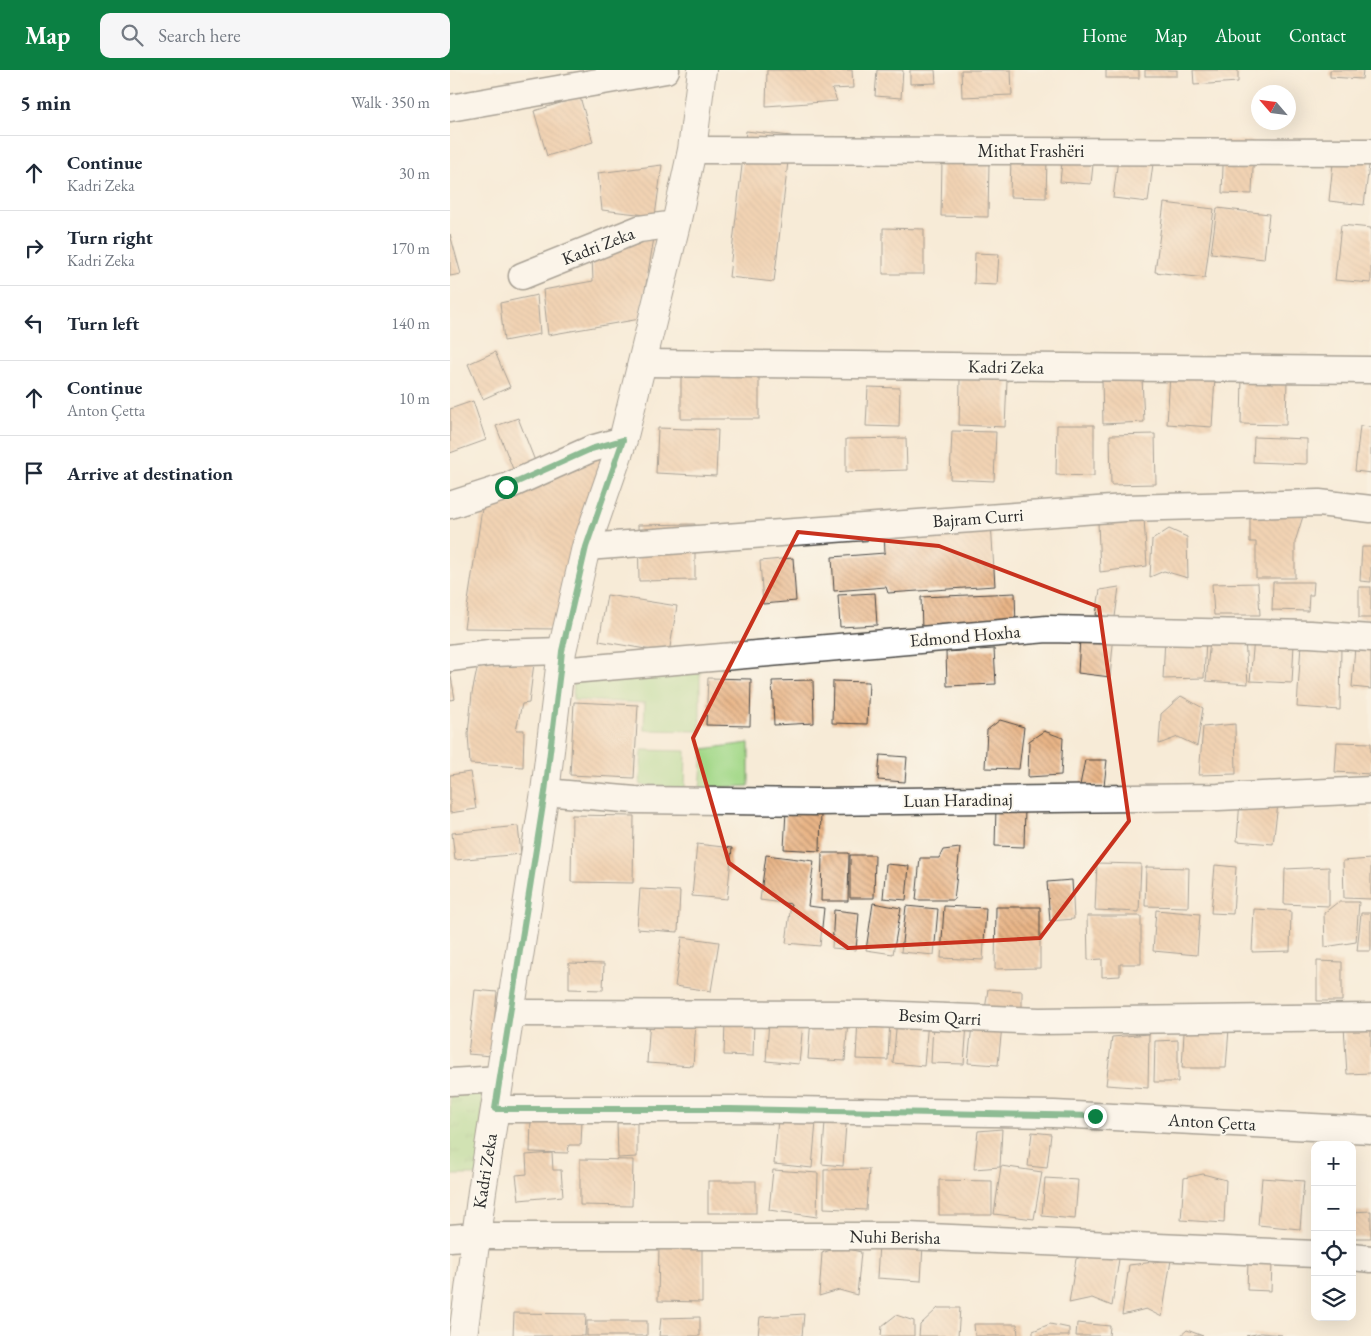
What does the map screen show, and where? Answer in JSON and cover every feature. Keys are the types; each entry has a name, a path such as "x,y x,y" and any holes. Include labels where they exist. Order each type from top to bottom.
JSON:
{"street":[{"path":"450,108 666,70"},
{"name":"Kadri Zeka","path":"463,1336 463,1237 495,1109 545,792 561,661 586,547 623,440 676,224 692,150 702,70"},
{"name":"Mithat Frashëri","path":"692,150 1371,152"},
{"name":"Kadri Zeka","path":"522,276 639,229 676,224"},
{"name":"Kadri Zeka","path":"642,364 1371,370"},
{"path":"450,505 506,487 591,449 623,440"},
{"name":"Bajram Curri","path":"586,547 1125,508 1319,503 1371,509"},
{"name":"Edmond Hoxha","path":"561,661 1048,629 1310,634 1371,638"},
{"path":"450,658 489,654 561,661"},
{"name":"Luan Haradinaj","path":"545,792 635,800 817,802 1218,797 1371,790"},
{"name":"Besim Qarri","path":"510,1013 877,1014 1039,1021 1371,1017"},
{"path":"450,1082 500,1079"},
{"name":"Anton Çetta","path":"495,1109 730,1109 1054,1114 1371,1130"},
{"name":"Nuhi Berisha","path":"463,1237 907,1236 1311,1254"},
{"path":"1356,1257 1371,1259"}],"highlighted area":[{"path":"798,532 939,546 1099,607 1129,821 1040,938 848,948 729,863 693,738"}],"green space":[{"path":"574,670 700,670 700,731 644,730 645,703 573,700"},
{"path":"749,743 749,786 700,788 703,749"},
{"path":"642,750 686,751 685,789 640,785"},
{"path":"483,1087 479,1175 450,1175 450,1088"}],"building":[{"path":"767,70 852,70 853,88 832,89 837,101 766,106"},
{"path":"877,70 903,70 901,98 875,96"},
{"path":"910,70 935,70 936,83 910,84"},
{"path":"961,70 1011,70 1012,95 962,97"},
{"path":"1106,70 1139,70 1139,78 1106,78"},
{"path":"1145,70 1177,70 1177,76 1145,76"},
{"path":"1193,70 1238,70 1238,82 1194,85"},
{"path":"1330,70 1363,70 1362,79 1330,77"},
{"path":"580,97 593,142 547,156 534,111"},
{"path":"746,131 791,136 774,282 729,277"},
{"path":"1224,140 1254,141 1252,194 1222,193"},
{"path":"1119,151 1154,156 1148,202 1113,198"},
{"path":"1063,152 1094,155 1091,184 1060,182"},
{"path":"1334,154 1370,158 1364,205 1329,201"},
{"path":"1011,157 1047,158 1046,198 1010,197"},
{"path":"942,160 989,162 988,217 941,216"},
{"path":"662,165 655,216 602,210 598,173"},
{"path":"1164,203 1214,209 1205,278 1155,272"},
{"path":"1217,208 1269,214 1264,259 1211,253"},
{"path":"1341,225 1371,228 1371,283 1335,280"},
{"path":"883,228 924,229 924,274 883,274"},
{"path":"450,234 461,274 450,276"},
{"path":"654,238 640,319 548,335 543,290 593,281 592,257 617,245"},
{"path":"975,253 999,254 997,285 974,284"},
{"path":"537,295 540,334 504,341 500,303"},
{"path":"495,352 510,387 483,399 468,364"},
{"path":"681,373 759,373 759,419 681,419"},
{"path":"1170,374 1215,377 1212,427 1167,424"},
{"path":"1242,376 1287,378 1286,425 1241,424"},
{"path":"1142,377 1144,422 1103,424 1102,379"},
{"path":"960,379 1007,380 1005,427 959,425"},
{"path":"868,387 900,388 899,427 866,426"},
{"path":"473,401 486,440 450,453 450,409"},
{"path":"518,418 535,461 513,469 496,426"},
{"path":"1057,425 1094,425 1094,476 1056,475"},
{"path":"1360,426 1371,427 1371,473 1355,471"},
{"path":"658,428 718,430 716,476 656,473"},
{"path":"952,431 996,432 994,481 950,479"},
{"path":"1155,434 1156,484 1111,485 1110,435"},
{"path":"1254,437 1307,439 1307,464 1253,462"},
{"path":"906,438 907,470 846,472 846,439"},
{"path":"608,453 557,629 464,628 483,502"},
{"path":"1250,513 1304,513 1295,542 1295,578 1256,578 1256,542 1250,542"},
{"path":"1144,518 1147,566 1100,572 1098,522"},
{"path":"991,523 995,586 888,593 886,587 834,591 832,557 885,553 884,531"},
{"path":"695,524 695,580 639,581 638,525"},
{"path":"1169,529 1187,537 1188,578 1164,571 1150,577 1152,540"},
{"path":"1362,547 1371,547 1371,582 1360,581"},
{"path":"793,558 796,601 763,604 760,561"},
{"path":"1273,582 1314,582 1313,595 1309,595 1308,611 1272,610"},
{"path":"1258,583 1260,615 1214,615 1212,584"},
{"path":"1119,587 1115,617 1096,615 1100,590"},
{"path":"1359,587 1371,587 1371,618 1359,618"},
{"path":"875,593 877,625 840,627 838,595"},
{"path":"1015,593 1016,628 922,631 921,597"},
{"path":"607,595 677,606 669,653 599,641"},
{"path":"1114,634 1110,677 1078,673 1080,638"},
{"path":"1165,637 1206,639 1204,678 1163,679"},
{"path":"1245,639 1248,684 1206,681 1210,640"},
{"path":"1254,639 1294,644 1292,683 1250,681"},
{"path":"1301,644 1341,646 1340,710 1297,707"},
{"path":"1355,646 1371,648 1371,689 1352,687"},
{"path":"994,649 996,684 947,686 946,652"},
{"path":"479,660 534,663 529,703 522,704 516,730 524,730 523,767 470,764 468,734 472,693"},
{"path":"450,671 455,699 450,700"},
{"path":"708,678 751,679 750,726 706,725"},
{"path":"813,680 814,723 774,725 772,681"},
{"path":"833,681 869,682 867,724 832,723"},
{"path":"1181,696 1203,708 1197,746 1178,737 1159,744 1161,714"},
{"path":"574,702 638,705 634,778 570,775"},
{"path":"1000,720 1024,727 1019,769 985,768 987,730"},
{"path":"1235,724 1236,774 1199,775 1203,727"},
{"path":"1044,731 1063,738 1061,775 1028,777 1029,741"},
{"path":"1337,742 1371,743 1371,774 1335,772"},
{"path":"880,755 907,757 905,782 878,780"},
{"path":"1085,760 1107,760 1104,786 1080,785"},
{"path":"470,772 476,809 450,813 450,775"},
{"path":"1240,800 1278,804 1273,844 1237,841"},
{"path":"996,807 1025,807 1024,847 995,846"},
{"path":"786,810 821,811 820,851 784,849"},
{"path":"572,815 634,816 633,883 571,882"},
{"path":"518,826 521,854 455,860 452,833"},
{"path":"697,844 732,848 727,899 692,896"},
{"path":"960,848 954,900 916,900 920,858 939,858 943,850"},
{"path":"822,853 849,853 848,901 821,901"},
{"path":"766,855 814,861 808,906 824,908 820,946 786,943 791,904 760,900"},
{"path":"850,855 875,855 874,898 850,898"},
{"path":"1371,859 1371,899 1344,898 1343,861"},
{"path":"1097,863 1141,864 1139,912 1095,910"},
{"path":"886,864 909,866 906,900 883,898"},
{"path":"1215,865 1236,867 1233,914 1211,913"},
{"path":"1146,867 1189,868 1188,907 1145,906"},
{"path":"1329,867 1329,906 1284,904 1285,869"},
{"path":"1072,880 1074,919 1050,921 1047,882"},
{"path":"640,889 680,891 678,932 637,929"},
{"path":"1338,902 1359,902 1356,942 1325,947 1324,913"},
{"path":"873,903 901,908 893,954 866,950"},
{"path":"906,906 938,909 934,955 901,952"},
{"path":"944,906 986,908 983,960 941,958"},
{"path":"996,907 1040,907 1040,968 995,969"},
{"path":"1254,909 1291,911 1290,951 1252,952"},
{"path":"834,910 859,913 856,950 832,948"},
{"path":"1156,910 1200,914 1197,955 1153,951"},
{"path":"1361,913 1371,913 1371,951 1357,951"},
{"path":"1087,916 1141,916 1141,964 1120,964 1120,976 1102,977 1102,959 1088,960"},
{"path":"682,937 719,942 711,991 675,986"},
{"path":"1317,961 1342,962 1342,1001 1317,1001"},
{"path":"569,963 604,964 603,990 569,989"},
{"path":"988,989 1022,991 1022,1010 985,1010"},
{"path":"475,990 497,992 491,1056 468,1054"},
{"path":"811,1017 848,1019 845,1061 808,1059"},
{"path":"858,1017 890,1018 888,1060 856,1059"},
{"path":"650,1018 696,1021 693,1066 647,1063"},
{"path":"897,1018 928,1021 924,1066 893,1063"},
{"path":"725,1021 754,1022 753,1056 724,1055"},
{"path":"769,1021 803,1024 799,1064 766,1061"},
{"path":"933,1024 967,1024 964,1064 931,1063"},
{"path":"1371,1024 1371,1073 1347,1074 1344,1026"},
{"path":"972,1025 1002,1026 998,1065 968,1063"},
{"path":"1229,1029 1226,1068 1182,1068 1184,1033"},
{"path":"1149,1034 1148,1088 1106,1085 1112,1037"},
{"path":"1178,1040 1178,1082 1154,1082 1155,1041"},
{"path":"531,1119 582,1120 581,1145 569,1145 568,1153 530,1152"},
{"path":"778,1119 816,1122 812,1168 774,1164"},
{"path":"617,1122 637,1122 637,1157 618,1158"},
{"path":"825,1122 846,1124 843,1166 822,1164"},
{"path":"1002,1129 1000,1167 974,1169 978,1131"},
{"path":"1032,1132 1051,1134 1047,1168 1028,1166"},
{"path":"552,1153 553,1170 561,1170 563,1196 519,1200 516,1175 527,1174 526,1155"},
{"path":"580,1159 633,1160 632,1206 580,1205"},
{"path":"1001,1166 1042,1172 1034,1219 994,1214"},
{"path":"869,1169 866,1210 824,1208 824,1170"},
{"path":"773,1170 818,1173 817,1217 769,1210"},
{"path":"1203,1174 1226,1180 1224,1223 1181,1220 1184,1178"},
{"path":"1045,1178 1078,1180 1075,1219 1042,1216"},
{"path":"1262,1178 1304,1181 1300,1229 1258,1225"},
{"path":"939,1180 992,1181 992,1215 939,1215"},
{"path":"708,1181 756,1181 756,1213 708,1213"},
{"path":"1371,1211 1371,1238 1356,1238 1356,1212"},
{"path":"879,1243 923,1245 921,1281 877,1278"},
{"path":"659,1245 702,1246 702,1302 658,1301"},
{"path":"839,1247 861,1252 857,1295 839,1290 819,1296 822,1253"},
{"path":"1099,1250 1119,1259 1112,1306 1092,1298 1069,1303 1076,1259"},
{"path":"1171,1260 1162,1317 1146,1309 1122,1315 1129,1265"},
{"path":"1248,1262 1272,1263 1271,1291 1247,1290"},
{"path":"938,1308 960,1308 958,1336 919,1336 920,1325"},
{"path":"514,1313 586,1314 585,1336 513,1336"},
{"path":"804,1314 802,1336 758,1336 760,1317"},
{"path":"896,1315 914,1321 914,1336 881,1336 882,1326"},
{"path":"700,1317 700,1336 659,1336 661,1318"},
{"path":"587,1321 647,1321 647,1336 587,1336"},
{"path":"1077,1323 1110,1326 1109,1336 1076,1336"},
{"path":"974,1324 1017,1324 1018,1336 975,1336"},
{"path":"1050,1324 1069,1328 1069,1336 1033,1336 1033,1331"},
{"path":"1187,1330 1203,1336 1180,1336"},
{"path":"1261,1333 1282,1335 1246,1336"}],"route":[{"path":"506,487 591,449 623,440 586,547 562,651 545,792 495,1109 730,1109 1095,1116"}]}
